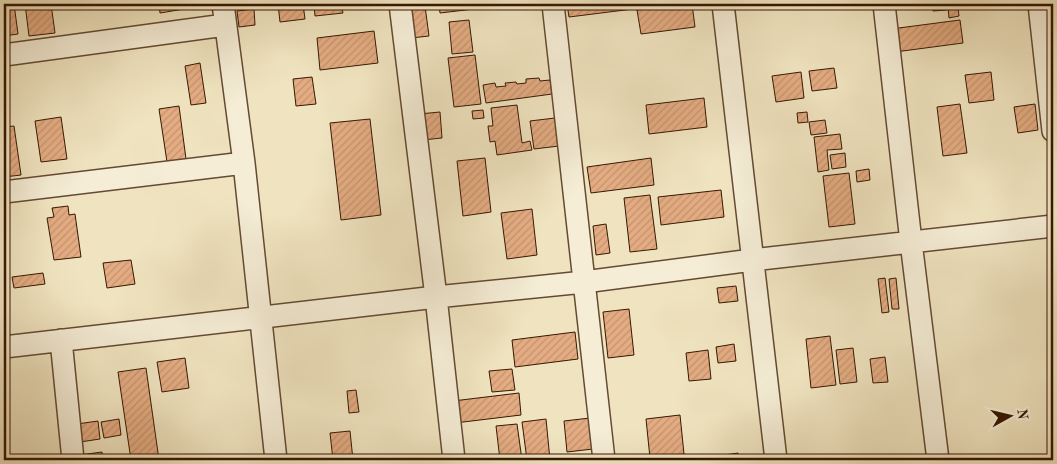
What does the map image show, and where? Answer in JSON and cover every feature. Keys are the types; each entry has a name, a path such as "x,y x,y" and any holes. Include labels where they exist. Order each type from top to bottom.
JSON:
{"street":[{"path":"223,4 244,162 276,460"},
{"path":"400,4 454,460"},
{"path":"554,4 604,460"},
{"path":"884,4 938,460"},
{"path":"1039,4 1053,131"},
{"path":"730,5 752,260 776,460"},
{"path":"4,55 225,25"},
{"path":"4,192 244,162"},
{"path":"4,347 436,297 584,282 752,260 1053,226"},
{"path":"61,340 73,460"}],"building":[{"path":"4,4 14,4 18,34 4,36"},
{"path":"25,4 51,4 55,33 29,36"},
{"path":"159,4 183,4 184,9 160,13"},
{"path":"278,4 303,4 305,19 280,22"},
{"path":"314,4 341,4 343,13 315,16"},
{"path":"439,4 473,4 474,9 440,13"},
{"path":"567,4 632,4 633,9 569,17"},
{"path":"692,4 695,27 641,34 637,10"},
{"path":"932,4 946,4 947,10 933,11"},
{"path":"425,6 429,36 411,38 407,8"},
{"path":"958,6 959,16 949,18 948,7"},
{"path":"254,9 255,25 239,27 237,11"},
{"path":"469,20 473,52 452,54 449,22"},
{"path":"960,20 963,43 895,52 891,29"},
{"path":"374,31 378,63 320,70 317,38"},
{"path":"475,55 481,104 454,107 448,58"},
{"path":"200,63 206,103 191,105 185,66"},
{"path":"834,68 837,88 812,91 809,71"},
{"path":"801,72 804,98 776,102 772,76"},
{"path":"991,72 994,100 969,103 965,75"},
{"path":"312,77 316,104 296,106 293,79"},
{"path":"539,78 540,81 550,80 552,94 486,103 483,85 495,83 496,87 506,86 505,83 526,83 526,79"},
{"path":"704,98 707,127 649,134 646,105"},
{"path":"960,104 967,153 943,156 937,107"},
{"path":"1035,104 1038,130 1018,133 1014,107"},
{"path":"517,105 522,143 530,141 532,150 497,155 495,141 490,142 488,126 493,126 491,108"},
{"path":"179,106 186,159 167,162 159,109"},
{"path":"483,110 484,118 473,119 472,111"},
{"path":"440,112 442,138 422,140 419,114"},
{"path":"807,112 808,122 798,123 797,113"},
{"path":"61,117 67,159 41,162 35,121"},
{"path":"555,118 559,146 534,149 530,121"},
{"path":"370,119 381,215 341,220 330,123"},
{"path":"825,120 827,133 811,135 809,122"},
{"path":"14,126 21,175 4,177 4,127"},
{"path":"840,134 842,149 827,150 829,170 818,172 814,137"},
{"path":"845,153 846,167 832,169 830,155"},
{"path":"485,158 491,212 463,216 457,161"},
{"path":"651,158 654,185 591,193 587,167"},
{"path":"869,169 870,180 857,182 856,171"},
{"path":"849,173 855,224 829,227 823,176"},
{"path":"721,190 724,217 661,225 658,197"},
{"path":"650,195 657,249 630,252 624,198"},
{"path":"68,206 69,215 75,214 81,257 54,260 47,218 54,217 52,208"},
{"path":"532,209 537,255 507,259 501,213"},
{"path":"606,224 610,253 596,255 593,226"},
{"path":"131,260 135,284 107,288 103,263"},
{"path":"43,273 45,284 14,288 12,277"},
{"path":"885,278 889,312 882,313 878,279"},
{"path":"896,278 899,309 892,309 889,279"},
{"path":"736,286 738,301 719,303 717,288"},
{"path":"629,309 634,355 608,358 603,312"},
{"path":"575,332 578,359 515,367 512,340"},
{"path":"830,336 836,385 811,388 806,339"},
{"path":"734,344 736,361 718,363 716,347"},
{"path":"853,348 857,382 840,384 836,350"},
{"path":"708,350 711,379 689,381 686,353"},
{"path":"885,357 888,382 873,383 870,359"},
{"path":"185,358 189,388 162,392 157,362"},
{"path":"146,368 159,460 131,460 118,372"},
{"path":"512,369 515,390 492,392 489,371"},
{"path":"356,390 359,412 349,413 347,391"},
{"path":"519,393 521,415 455,423 453,401"},
{"path":"680,415 684,454 650,458 646,419"},
{"path":"590,418 593,449 567,452 564,421"},
{"path":"119,419 121,435 104,438 101,422"},
{"path":"546,419 550,460 527,460 522,422"},
{"path":"98,421 100,439 80,442 77,424"},
{"path":"517,424 522,460 500,460 496,426"},
{"path":"350,431 353,460 333,460 330,433"},
{"path":"102,452 103,460 81,460 80,455"},
{"path":"738,453 739,460 719,460 718,456"}]}
